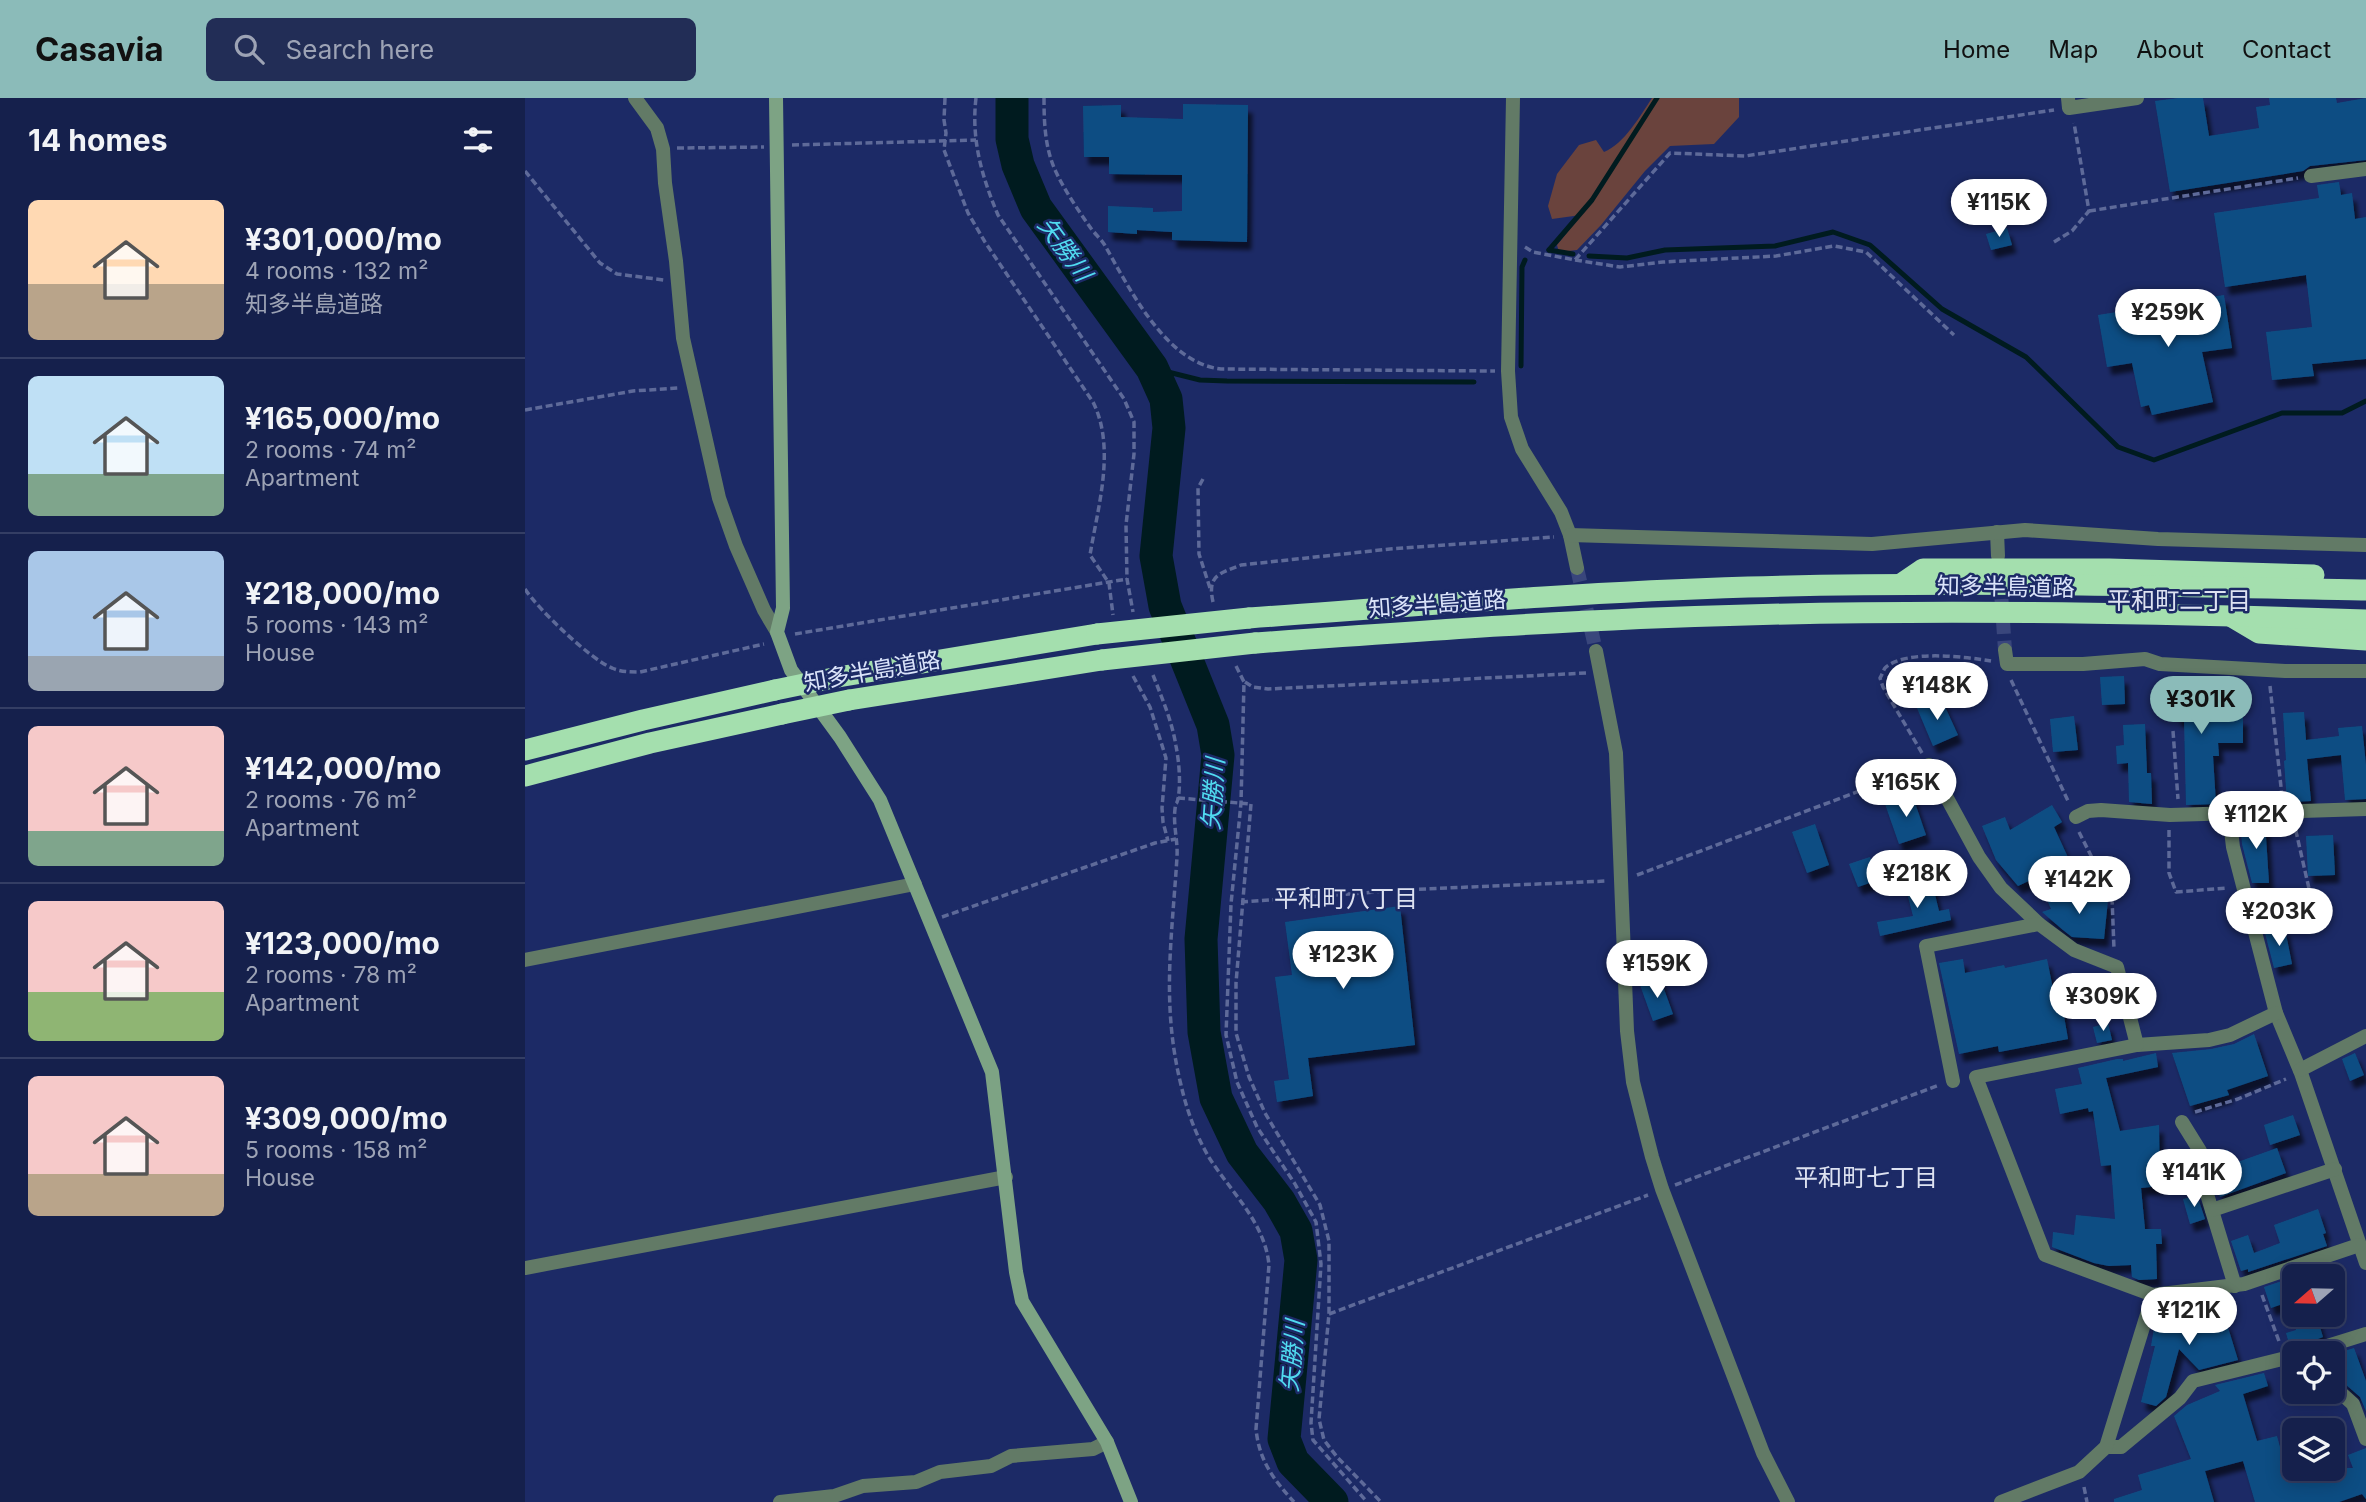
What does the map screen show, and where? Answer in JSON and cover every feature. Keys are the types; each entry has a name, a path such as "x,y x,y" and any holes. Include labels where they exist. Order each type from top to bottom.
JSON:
{"highway":[{"path":"1901,584 1923,569 2109,569 2366,576"},
{"name":"知多半島道路","path":"525,750 643,720 838,677 1097,635 1249,618 1570,594 1901,584 2366,590"},
{"name":"知多半島道路","path":"525,776 650,743 849,700 1102,660 1255,643 1573,621 1734,615 1933,612 2229,615 2366,620"},
{"path":"2229,615 2259,633 2366,640"}],"street":[{"path":"635,98 657,128 663,149 664,183 683,338 719,498 791,670 840,737 880,800 931,922 946,965 992,1072 1016,1272 1022,1301 1107,1442 1132,1502"},
{"path":"776,98 783,608 779,636"},
{"path":"1513,98 1508,370 1511,417 1522,449 1562,512 1577,568"},
{"path":"2070,105 2137,98"},
{"path":"2311,176 2366,169"},
{"path":"1570,535 1872,544 2025,530 2158,539 2366,545"},
{"path":"1997,532 1998,556"},
{"path":"1597,651 1616,752 1628,1043 1633,1082 1662,1189 1763,1453 1788,1502"},
{"path":"2006,657 2083,664 2145,659 2160,664 2268,670 2366,670"},
{"path":"1929,765 1979,858 2001,888 2039,924 2074,950 2117,967 2137,1045"},
{"path":"2076,817 2088,811 2101,810 2175,815 2366,809"},
{"path":"2229,814 2233,847 2276,1013 2301,1072 2366,1263"},
{"path":"525,960 915,884"},
{"path":"1953,1081 1926,946 2039,924"},
{"path":"2276,1013 2230,1035 2209,1040 2137,1045 1976,1077 2045,1255 2153,1295 2235,1286 2359,1245"},
{"path":"2301,1072 2366,1036"},
{"path":"2182,1122 2200,1151 2199,1168 2235,1286"},
{"path":"2212,1210 2335,1169"},
{"path":"525,1268 1006,1177"},
{"path":"2001,1502 2079,1472 2106,1447 2153,1295"},
{"path":"2344,1341 2366,1334"},
{"path":"2106,1447 2121,1447 2180,1398 2193,1381 2282,1359"},
{"path":"2345,1397 2353,1404 2366,1439"},
{"path":"780,1502 834,1496 863,1486 916,1482 940,1472 991,1466 1011,1456 1093,1449 1107,1442"}],"path":[{"path":"944,98 944,150 968,213 1093,402 1101,419 1103,467 1090,555 1109,583 1115,622"},
{"path":"976,98 974,115 977,155 985,186 998,215 1124,399 1134,422 1134,454 1126,525 1127,579 1133,612"},
{"path":"1044,98 1046,139 1055,170 1072,201 1103,242 1114,265 1137,300 1166,338 1192,360 1209,368 1221,369 1508,370"},
{"path":"1575,260 1670,153 1745,156 2070,105 2089,211"},
{"path":"663,149 976,140"},
{"path":"525,171 600,263 617,274 657,278 678,285"},
{"path":"2054,242 2072,231 2089,211 2311,176"},
{"path":"1511,238 1533,252 1620,267 1664,262 1776,257 1834,246 1865,252 1954,335"},
{"path":"525,411 633,391 693,387"},
{"path":"1203,479 1198,488 1199,554 1214,604"},
{"path":"1210,590 1212,581 1219,574 1241,565 1390,549 1570,535"},
{"path":"525,589 537,605 594,657 613,669 640,672 779,636 1127,579"},
{"path":"1241,902 1402,890 1622,880 1929,765 1883,687 1880,678 1885,668 1913,657 2006,657 2011,679 2076,817 2074,822 2112,897 2113,965"},
{"path":"1129,666 1150,707 1166,758 1162,808 1168,841"},
{"path":"1236,666 1244,682 1241,803 1231,904 1226,1035 1237,1082 1257,1127 1295,1184 1316,1222 1321,1264 1311,1423 1313,1440 1367,1502"},
{"path":"2247,901 2310,893 2288,811 2268,670"},
{"path":"1244,682 1253,687 1268,689 1602,672"},
{"path":"1153,675 1176,745 1178,798 1175,807 1178,852 1168,980 1168,1020 1173,1053 1194,1128 1210,1159 1264,1239 1269,1265 1256,1429 1262,1461 1294,1502"},
{"path":"2173,731 2175,815 2169,873 2176,892 2243,885"},
{"path":"1178,798 1251,804 1236,983 1237,1033 1249,1077 1265,1113 1320,1205 1329,1241 1329,1314 1319,1419 1324,1440 1381,1502"},
{"path":"931,922 1142,847 1176,839"},
{"path":"2195,1112 2301,1072"},
{"path":"1329,1314 1953,1081"},
{"path":"2257,1280 2282,1341"}],"shaded area":[{"path":"1652,98 1739,98 1739,117 1714,144 1670,146 1577,250 1559,252 1557,245 1581,215 1552,219 1548,206 1557,174 1579,145 1596,140 1604,152 1618,143"}],"building":[{"path":"2203,98 2209,136 2259,128 2256,107 2270,105 2269,98 2336,98 2337,103 2366,98 2366,160 2310,166 2303,171 2170,192 2155,101"},
{"path":"1183,104 1248,105 1247,242 1172,240 1172,232 1108,232 1108,206 1153,208 1153,212 1182,211 1182,175 1109,174 1109,157 1084,157 1083,106 1121,105 1121,117 1183,119"},
{"path":"2339,182 2341,195 2352,193 2355,219 2366,217 2366,359 2312,364 2314,376 2272,380 2266,332 2312,327 2306,275 2225,287 2214,213 2319,198 2317,185"},
{"path":"2007,228 2012,245 1991,250 1986,234"},
{"path":"2224,295 2232,348 2202,352 2213,402 2152,415 2149,405 2141,407 2132,363 2107,367 2098,315"},
{"path":"2124,676 2125,704 2102,705 2100,677"},
{"path":"2202,679 2204,707 2234,707 2234,717 2243,717 2243,743 2218,743 2219,756 2213,756 2216,804 2186,805 2184,719 2177,719 2175,702 2162,703 2161,682"},
{"path":"1941,698 1958,735 1933,746 1917,708"},
{"path":"2304,712 2306,740 2339,736 2338,728 2362,726 2366,799 2345,800 2341,755 2307,759 2311,801 2287,802 2283,713"},
{"path":"2074,716 2078,750 2053,752 2050,719"},
{"path":"2145,724 2147,773 2151,773 2152,804 2129,802 2128,763 2117,764 2116,746 2124,745 2123,725"},
{"path":"1912,794 1926,835 1899,844 1885,804"},
{"path":"2052,805 2062,822 2054,827 2077,877 2044,892 2037,877 2018,886 1996,860 1982,826 2005,817 2010,830"},
{"path":"2240,822 2265,822 2269,883 2252,883 2242,844"},
{"path":"1815,824 1829,865 1807,873 1792,832"},
{"path":"2333,835 2335,875 2308,876 2306,836"},
{"path":"1870,857 1878,880 1858,887 1849,864"},
{"path":"1931,878 1939,911 1949,909 1951,920 1880,936 1877,922 1913,916 1905,885"},
{"path":"2045,895 2108,900 2104,939 2072,937 2042,912 2051,909"},
{"path":"1400,906 1415,1045 1308,1058 1313,1096 1277,1102 1274,1081 1289,1079 1275,977 1292,975 1285,922"},
{"path":"2285,929 2292,964 2274,968 2265,933"},
{"path":"1963,959 1965,973 2047,959 2054,994 2060,993 2068,1039 1999,1052 1998,1046 1959,1054 1939,963"},
{"path":"1660,978 1673,1014 1653,1021 1640,985"},
{"path":"2108,1023 2112,1040 2097,1043 2093,1027"},
{"path":"2254,1034 2268,1076 2227,1090 2229,1095 2190,1106 2172,1053 2234,1044"},
{"path":"2156,1053 2158,1067 2106,1078 2120,1131 2159,1125 2160,1186 2141,1188 2145,1229 2161,1229 2162,1244 2156,1244 2157,1279 2139,1280 2132,1277 2131,1265 2109,1266 2094,1263 2052,1247 2053,1232 2074,1235 2076,1215 2115,1219 2111,1165 2101,1166 2093,1111 2089,1112 2088,1108 2060,1114 2055,1089 2082,1084 2078,1068"},
{"path":"2355,1053 2364,1075 2350,1081 2342,1059"},
{"path":"2293,1115 2300,1135 2270,1145 2264,1125"},
{"path":"2277,1148 2286,1173 2220,1197 2209,1156 2228,1150 2232,1164"},
{"path":"2197,1195 2205,1219 2190,1224 2183,1199"},
{"path":"2318,1209 2326,1233 2323,1234 2327,1246 2248,1272 2248,1269 2241,1271 2231,1241 2248,1235 2254,1253 2280,1243 2274,1225"},
{"path":"2282,1281 2282,1304 2271,1308 2264,1287"},
{"path":"2217,1299 2218,1321 2227,1324 2238,1360 2199,1370 2179,1349 2166,1397 2156,1406 2141,1402 2155,1346 2151,1346 2154,1328 2185,1333 2184,1301"},
{"path":"2295,1327 2320,1327 2323,1337 2313,1341 2288,1341 2286,1333 2296,1330"},
{"path":"2354,1348 2366,1381 2366,1411 2360,1397 2345,1384 2345,1351"},
{"path":"2264,1373 2268,1386 2243,1394 2257,1441 2277,1436 2282,1454 2282,1481 2345,1481 2345,1468 2353,1468 2348,1455 2366,1448 2366,1499 2362,1494 2339,1502 2255,1502 2243,1461 2205,1471 2214,1502 2114,1502 2114,1499 2142,1490 2138,1475 2191,1459 2174,1416 2187,1405 2220,1391 2215,1385"}],"waterway":[{"name":"矢勝川","path":"1012,98 1012,139 1018,165 1036,208 1152,368 1166,399 1169,428 1156,556 1165,606 1213,725 1218,755 1201,939 1204,1032 1216,1098 1242,1153 1279,1201 1296,1231 1301,1260 1284,1439 1293,1462 1332,1502"},
{"path":"1549,250 1592,200 1657,98"},
{"path":"1589,256 1627,258 1665,250 1775,246 1833,232 1870,245 1942,309 2026,357 2118,447 2154,460 2282,413 2342,413 2366,401"},
{"path":"1549,250 1573,254"},
{"path":"1521,366 1522,267 1525,260"},
{"path":"1152,368 1200,380 1474,382"}],"tunnel":[{"path":"1577,568 1596,651"},
{"path":"2000,578 2005,650"}],"district":[{"name":"平和町二丁目","path":"2179,600"},
{"name":"平和町八丁目","path":"1346,898"},
{"name":"平和町七丁目","path":"1866,1177"}]}
